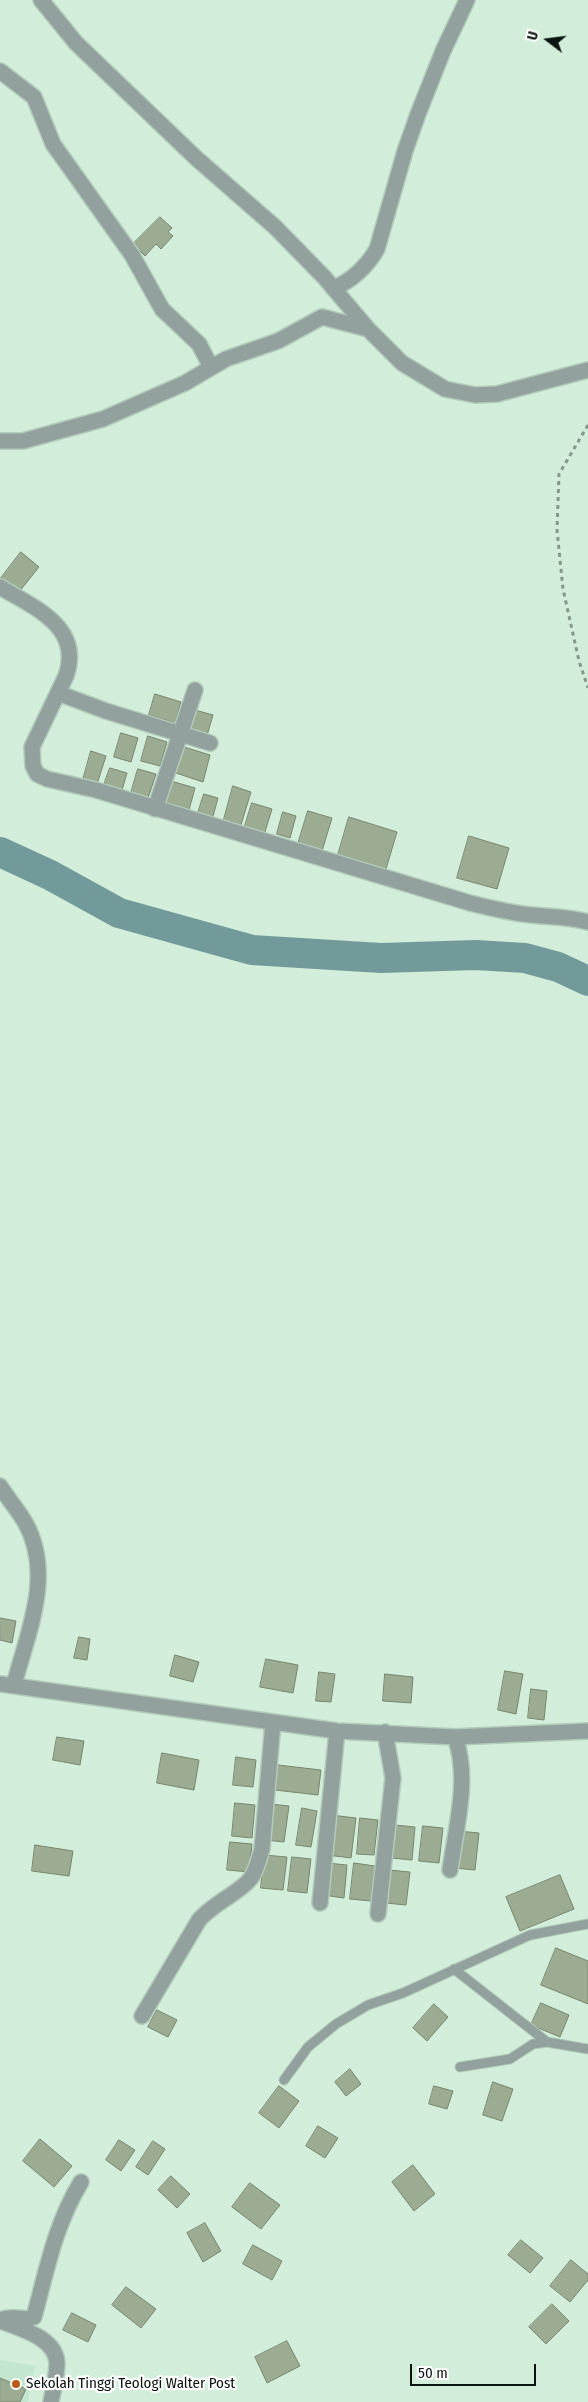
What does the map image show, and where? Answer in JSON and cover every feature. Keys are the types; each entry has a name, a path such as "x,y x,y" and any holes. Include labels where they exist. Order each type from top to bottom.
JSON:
{"street":[{"path":"41,0 76,42 196,158 275,227 368,329 402,363 438,386 461,393 497,394 588,370"},
{"path":"0,442 23,441 103,419 185,383 211,366 278,341 322,317 335,291 370,261 377,249 415,123 443,51 467,0"},
{"path":"0,71 34,97 53,144 132,255 162,309 199,344 211,366"},
{"path":"322,317 368,329"},
{"path":"0,587 32,605 50,620 65,636 70,646 69,665 32,747 33,766 37,774 46,779 96,790 470,903 501,911 559,916 588,922"},
{"path":"155,809 195,690"},
{"path":"58,693 210,744"},
{"path":"0,1486 27,1525 35,1548 39,1584 34,1611 7,1685 337,1731 455,1737 588,1731"},
{"path":"142,2016 207,1909 250,1880 258,1865 262,1849 273,1722"},
{"path":"320,1903 337,1731"},
{"path":"378,1914 393,1778 385,1732"},
{"path":"450,1870 462,1784 461,1755 455,1737"},
{"path":"0,2320 10,2316 30,2319 34,2317 48,2258 64,2216 81,2182"},
{"path":"0,2320 38,2338 54,2351 57,2364 51,2402"}],"lane":[{"path":"284,2080 308,2047 336,2024 368,2005 530,1935 588,1924"},
{"path":"454,1969 548,2042"},
{"path":"460,2066 510,2059 533,2044 548,2042 588,2049"}],"path":[{"path":"588,425 559,474 557,530 563,589 579,661 588,688"}],"shaded area":[{"name":"Sekolah Tinggi Teologi Walter Post","path":"0,2360 35,2366 28,2402 0,2402"}],"building":[{"path":"160,217 172,228 168,232 173,236 161,249 156,244 145,256 133,244"},
{"path":"21,552 39,567 19,592 1,578"},
{"path":"155,694 181,702 175,723 149,715"},
{"path":"195,710 213,715 206,739 188,734"},
{"path":"121,733 138,738 131,762 114,757"},
{"path":"148,736 167,742 160,766 141,761"},
{"path":"178,745 210,755 203,782 170,771"},
{"path":"91,751 106,756 97,784 83,780"},
{"path":"110,768 127,773 122,790 104,785"},
{"path":"138,769 156,774 148,798 131,793"},
{"path":"171,781 195,788 189,810 165,802"},
{"path":"233,786 251,792 240,828 223,823"},
{"path":"204,794 218,798 212,820 197,816"},
{"path":"252,803 272,809 264,835 244,829"},
{"path":"308,811 332,818 322,851 298,844"},
{"path":"283,812 296,816 290,838 277,834"},
{"path":"349,817 397,832 386,869 338,855"},
{"path":"469,836 509,848 497,889 457,878"},
{"path":"0,1618 16,1621 12,1643 0,1640"},
{"path":"79,1637 90,1639 87,1660 74,1658"},
{"path":"175,1655 199,1662 193,1682 170,1676"},
{"path":"266,1659 298,1665 293,1693 260,1687"},
{"path":"505,1671 523,1674 516,1714 498,1710"},
{"path":"319,1672 335,1674 331,1702 316,1701"},
{"path":"385,1674 413,1677 411,1703 383,1701"},
{"path":"531,1689 547,1691 544,1720 528,1718"},
{"path":"57,1737 84,1741 80,1765 53,1760"},
{"path":"162,1753 199,1760 194,1790 157,1783"},
{"path":"236,1757 256,1760 253,1787 233,1785"},
{"path":"278,1765 321,1770 318,1795 275,1790"},
{"path":"235,1803 255,1805 252,1838 232,1836"},
{"path":"271,1804 289,1806 284,1842 266,1840"},
{"path":"302,1808 317,1811 311,1847 296,1845"},
{"path":"331,1815 356,1818 351,1858 327,1855"},
{"path":"360,1818 378,1820 374,1855 357,1854"},
{"path":"395,1825 415,1827 412,1860 391,1858"},
{"path":"423,1826 443,1828 439,1863 419,1861"},
{"path":"458,1831 479,1833 475,1870 454,1868"},
{"path":"230,1842 252,1844 249,1872 227,1870"},
{"path":"35,1845 73,1851 69,1876 32,1871"},
{"path":"264,1855 287,1857 283,1890 261,1888"},
{"path":"292,1857 311,1859 307,1893 288,1891"},
{"path":"327,1863 347,1865 344,1898 323,1895"},
{"path":"354,1863 375,1866 371,1901 350,1899"},
{"path":"389,1870 410,1872 406,1905 386,1903"},
{"path":"560,1875 574,1909 520,1931 506,1897"},
{"path":"556,1948 588,1961 588,2004 541,1985"},
{"path":"541,2003 569,2015 560,2037 531,2025"},
{"path":"434,2004 448,2017 427,2041 413,2028"},
{"path":"157,2010 177,2020 168,2037 148,2027"},
{"path":"350,2069 361,2084 346,2096 335,2082"},
{"path":"493,2082 513,2089 502,2121 483,2115"},
{"path":"279,2086 299,2101 279,2128 259,2113"},
{"path":"434,2086 453,2091 447,2109 429,2104"},
{"path":"318,2126 338,2138 325,2158 306,2146"},
{"path":"40,2139 72,2166 54,2187 23,2161"},
{"path":"119,2140 135,2150 121,2171 106,2160"},
{"path":"153,2141 165,2149 148,2175 136,2167"},
{"path":"413,2165 435,2194 414,2211 392,2182"},
{"path":"171,2176 190,2194 177,2208 158,2190"},
{"path":"250,2183 280,2205 261,2229 232,2207"},
{"path":"205,2223 221,2251 203,2262 187,2233"},
{"path":"521,2240 543,2258 530,2273 508,2255"},
{"path":"253,2245 282,2261 272,2280 243,2264"},
{"path":"571,2260 588,2274 588,2280 570,2302 550,2286"},
{"path":"126,2287 156,2309 141,2328 112,2305"},
{"path":"552,2304 569,2321 546,2344 529,2327"},
{"path":"72,2313 96,2325 88,2342 63,2330"},
{"path":"287,2341 300,2366 267,2383 255,2357"},
{"path":"0,2378 26,2389 20,2402 0,2402"}],"waterway":[{"path":"0,852 50,875 119,913 252,950 381,958 476,955 525,958 558,967 588,981"}],"place":[{"name":"Sekolah Tinggi Teologi Walter Post","path":"16,2384"}]}
